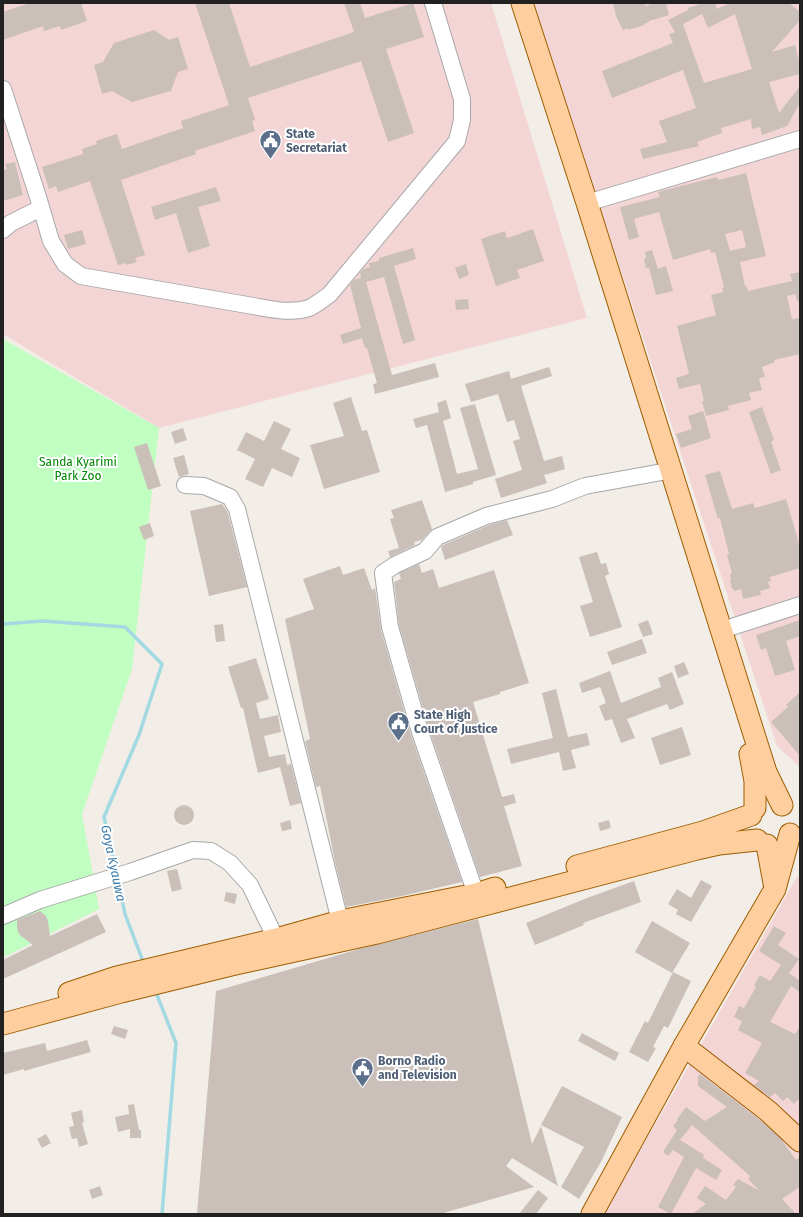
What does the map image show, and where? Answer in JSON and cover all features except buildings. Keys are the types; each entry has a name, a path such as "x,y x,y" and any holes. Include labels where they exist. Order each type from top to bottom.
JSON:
{"main road":[{"path":"511,3 580,213 748,745 755,781 753,812 750,826 751,831 762,842 775,889"},
{"path":"522,3 588,203 760,754 766,772 790,807 794,830 775,889 684,1046 592,1214"},
{"path":"229,958 276,939 340,921 476,894 703,832 753,812 761,804 768,802 775,802 790,807"},
{"path":"3,1010 229,958 378,933 729,842 762,842 774,845 786,839 794,830"},
{"path":"3,1024 119,984"},
{"path":"684,1046 768,1111 800,1141"}],"street":[{"path":"3,89 8,122 41,208 51,241 65,264 81,276 280,311 296,311 310,308 330,294 457,141 462,120 462,100 433,3"},
{"path":"588,203 800,139"},
{"path":"3,230 11,223 41,208"},
{"path":"476,894 418,725 390,627 384,573 395,565 425,551 437,537 486,516 552,499 585,486 662,472"},
{"path":"185,485 204,486 230,497 237,509 340,921"},
{"path":"722,630 800,605"},
{"path":"3,916 40,900 130,872 193,850 211,851 230,864 250,885 276,939"}],"shaded area":[{"name":"State Secretariat","path":"3,3 491,3 587,318 159,428 3,334"},
{"path":"533,3 800,3 800,767 777,746"},
{"path":"798,875 800,883 800,1214 604,1214"}],"green space":[{"name":"Sanda Kyarimi Park Zoo","path":"3,339 159,428 132,669 82,814 99,909 8,955 3,956"}],"waterway":[{"name":"Goya Kyauwa","path":"3,624 42,621 125,627 162,664 139,735 104,817 116,872"},
{"name":"Goya Kyauwa","path":"118,880 125,914 144,964"},
{"name":"Goya Kyauwa","path":"155,990 176,1043 162,1214"}],"place":[{"name":"State Secretariat","path":"271,160"},
{"name":"State High Court of Justice","path":"398,742"},
{"name":"Borno Radio and Television","path":"363,1088"}]}
